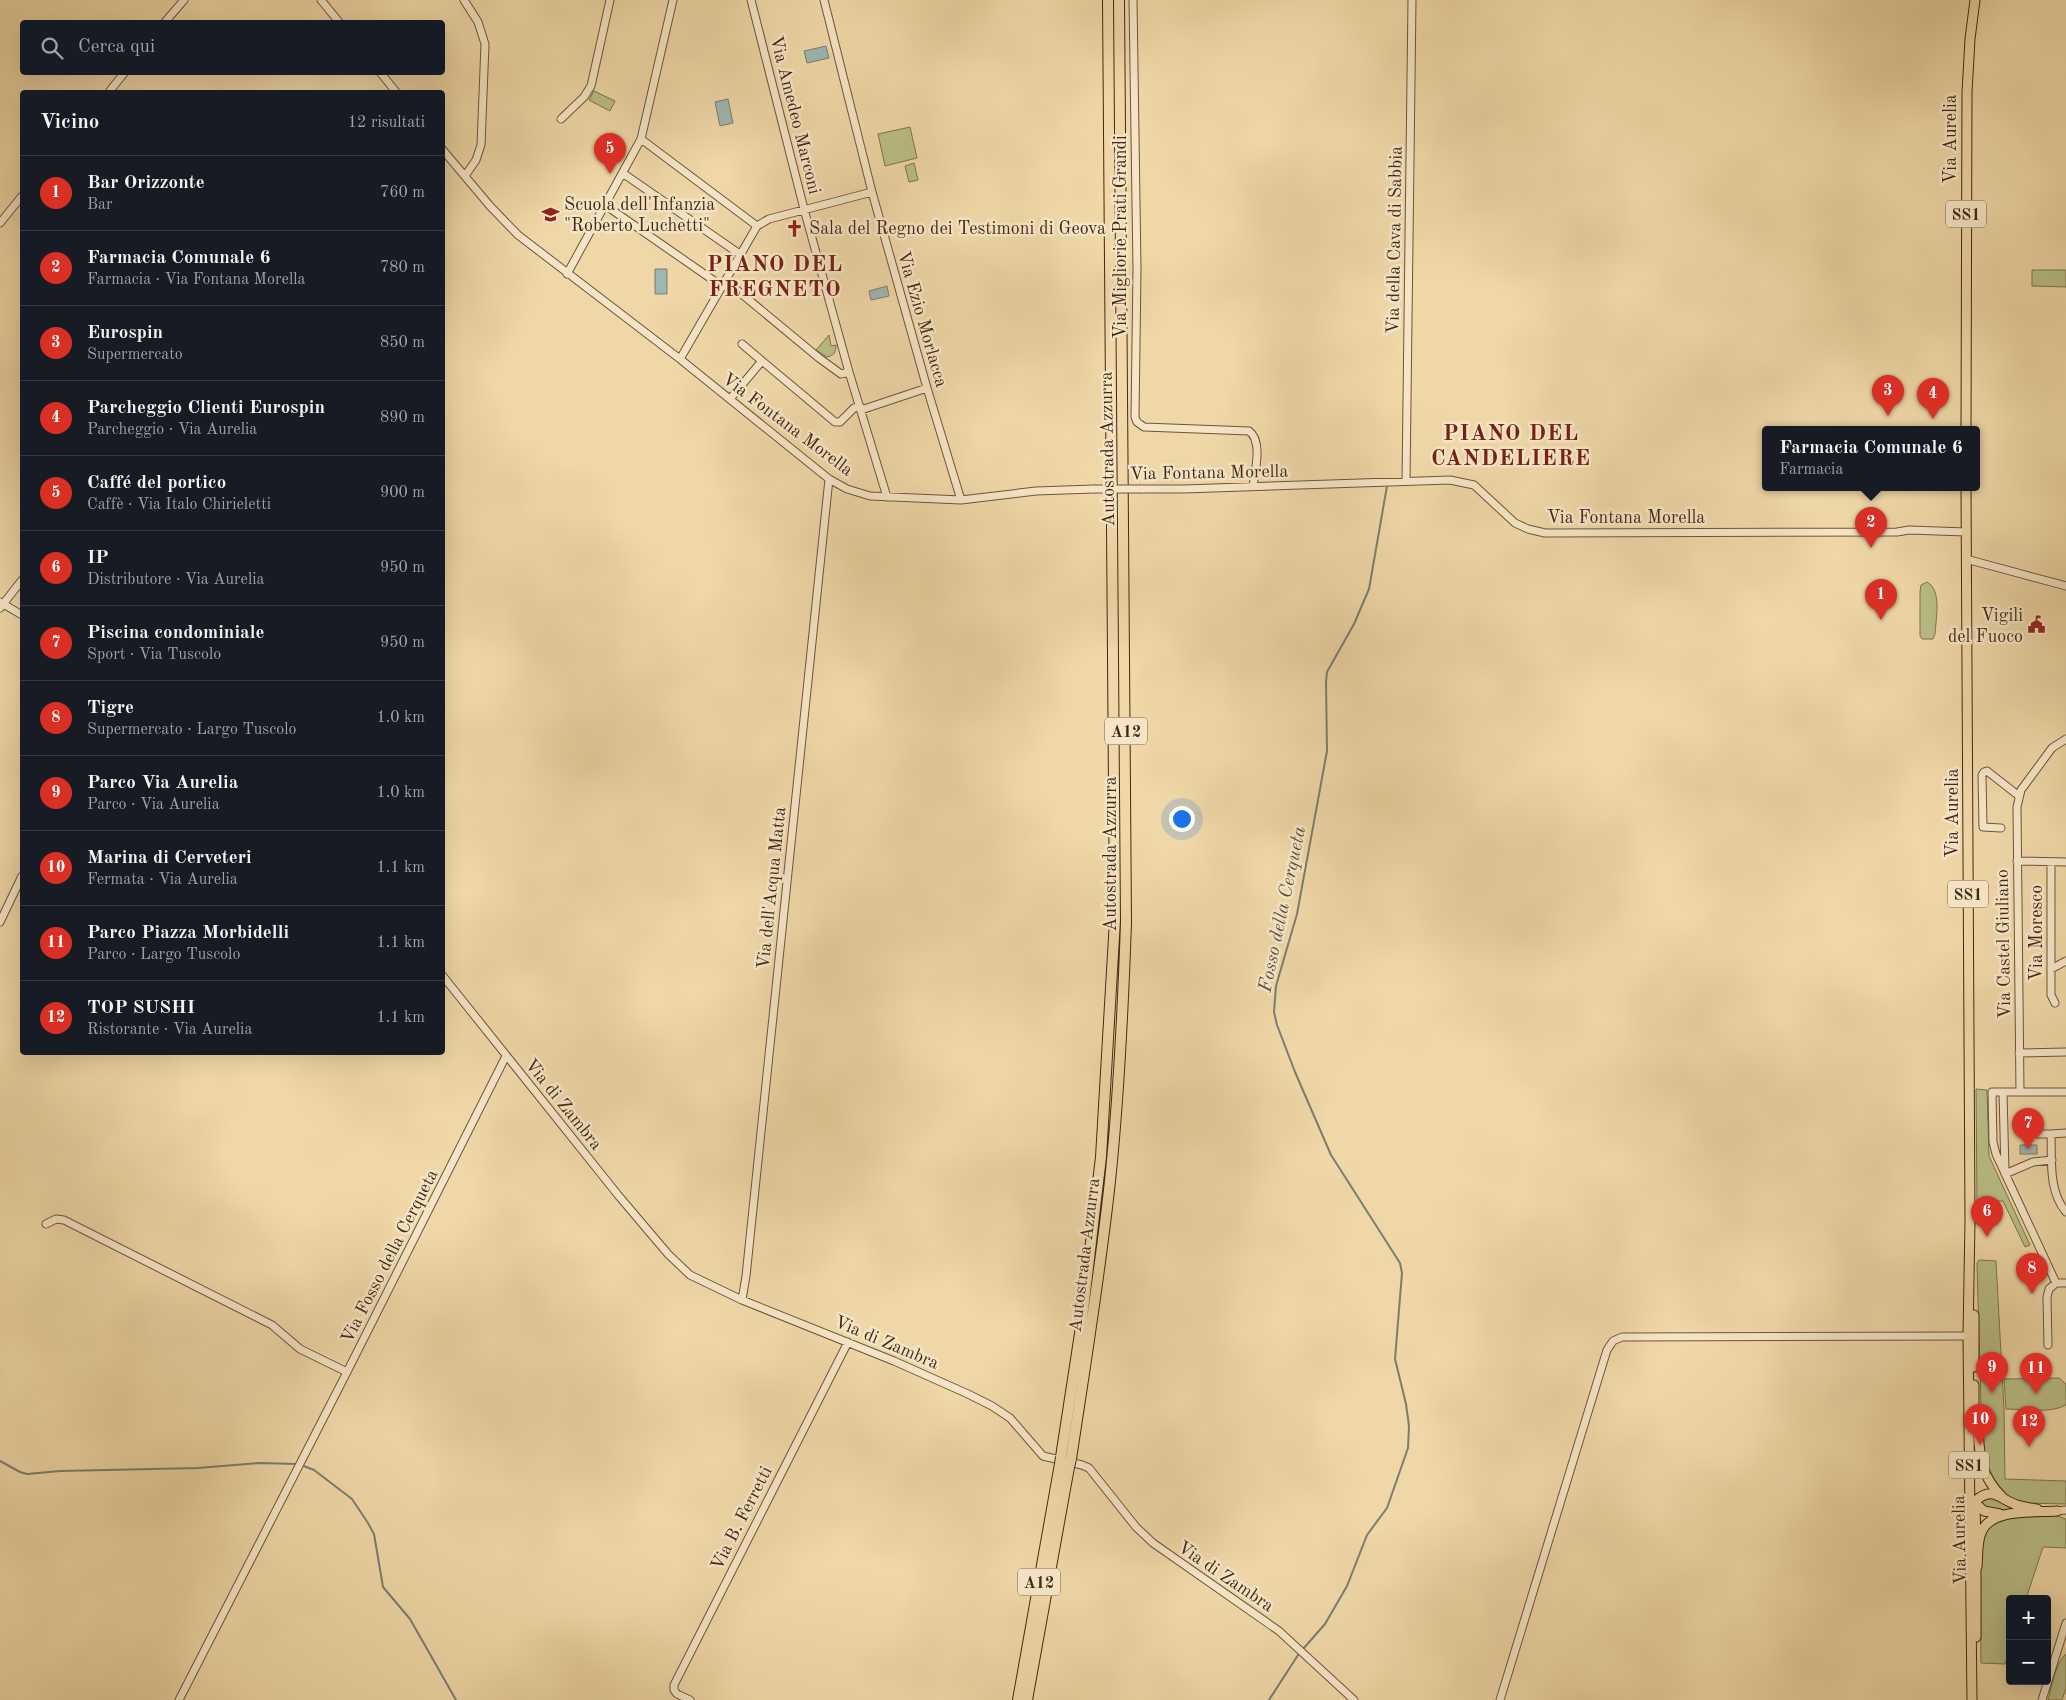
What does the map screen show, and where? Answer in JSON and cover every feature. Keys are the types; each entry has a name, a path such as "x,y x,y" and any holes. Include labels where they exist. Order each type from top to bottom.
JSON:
{"highway":[{"name":"Autostrada Azzurra","path":"1028,1700 1065,1462 1100,1165 1115,929 1108,0"},
{"name":"Autostrada Azzurra","path":"1018,1700 1094,1309 1110,1174 1118,1073 1126,923 1119,0"}],"main road":[{"name":"Via Aurelia","path":"1966,426 1967,92 1969,50 1975,0"},
{"name":"Via Aurelia","path":"1966,491 1970,1230 1968,1366 1970,1616 1974,1700"},
{"name":"Via Aurelia","path":"1970,1230 1973,1281 1976,1585 1974,1700"},
{"path":"1968,1366 1971,1386 1972,1491 1974,1502 1972,1511 1973,1593 1970,1616"},
{"path":"1974,1400 1981,1464 1990,1483 2002,1497"},
{"path":"1974,1502 1990,1494 2002,1497 2018,1506 2063,1511"},
{"path":"1974,1502 1986,1512 2005,1515 2063,1511"},
{"path":"1976,1585 1980,1533 1990,1520 2005,1515"}],"street":[{"path":"167,20 184,0"},
{"path":"321,0 337,20"},
{"path":"464,0 478,22 485,44 482,145 476,160 465,176"},
{"path":"561,119 584,98 591,86 610,0"},
{"path":"567,274 605,204 624,174 641,139 672,0"},
{"name":"Via Amedeo Marconi","path":"751,0 804,209 849,372 887,497"},
{"name":"Via Ezio Morlacca","path":"824,0 872,192 927,388 961,500"},
{"name":"Via Migliorie Prati Grandi","path":"1133,0 1137,269 1135,417 1139,424 1146,427 1249,431 1254,436 1256,444 1254,486"},
{"name":"Via della Cava di Sabbia","path":"1406,481 1412,0"},
{"path":"111,90 123,75"},
{"path":"382,75 394,90"},
{"path":"641,139 757,226"},
{"name":"Via Fontana Morella","path":"445,153 514,231 730,399 828,479 859,493 887,497 961,500 1036,491 1450,480 1470,484 1512,521 1525,528 1545,533 1897,532 1909,530 1966,532"},
{"path":"624,174 741,255"},
{"path":"680,360 757,226 764,221 804,209 872,192"},
{"path":"0,223 20,198"},
{"path":"605,204 725,284 840,374 849,372"},
{"path":"742,344 835,422 842,421 854,408 860,408 927,388"},
{"path":"730,399 762,361"},
{"name":"Via dell'Acqua Matta","path":"742,1300 828,479"},
{"path":"1966,559 2066,586"},
{"path":"20,582 1,605 20,614"},
{"name":"Via Castel Giuliano","path":"2020,1092 2017,807 2021,790 2052,748 2066,739"},
{"path":"2001,828 1983,828 1982,775 1987,771 2019,796"},
{"path":"2017,861 2066,862"},
{"name":"Via Moresco","path":"2050,862 2051,994 2055,1003"},
{"path":"0,922 20,880"},
{"path":"2051,969 2066,961"},
{"name":"Via di Zambra","path":"445,979 606,1180 674,1260 698,1280 742,1300 916,1370 992,1406 1018,1425 1043,1456 1090,1468 1139,1530 1153,1543 1265,1620 1301,1650 1354,1700"},
{"path":"2019,1053 2066,1052"},
{"name":"Via Fosso della Cerqueta","path":"179,1700 506,1056"},
{"path":"2056,1283 2005,1174 1994,1145 1992,1092 2066,1092"},
{"path":"2003,1092 2005,1174"},
{"path":"2038,1134 2066,1133"},
{"path":"2051,1134 2054,1185 2060,1204 2066,1212"},
{"path":"2005,1174 2033,1162 2052,1160"},
{"path":"46,1224 56,1219 64,1220 272,1325 302,1350 347,1372"},
{"path":"2048,1345 2047,1297 2049,1289 2056,1283 2066,1283"},
{"path":"1500,1700 1607,1350 1613,1341 1622,1337 1968,1336"},
{"name":"Via B. Ferretti","path":"690,1700 676,1693 674,1685 848,1342"},
{"path":"2042,1700 2063,1644 2066,1623"}],"green space":[{"path":"594,91 615,101 610,111 589,100"},
{"path":"910,127 917,158 885,166 878,134"},
{"path":"914,163 918,180 909,182 905,166"},
{"path":"2032,270 2066,270 2066,287 2032,286"},
{"path":"829,335 831,346 836,345 836,347 833,355 827,357 816,350"},
{"path":"1927,582 1935,591 1937,605 1933,639 1922,639 1920,636 1920,592 1921,585"},
{"path":"1976,1089 1987,1090 1989,1156 2030,1245 2025,1247 2003,1201 1977,1202"},
{"path":"1979,1260 1996,1261 2004,1409 2005,1479 2066,1481 2066,1504 2023,1503 2006,1496 1989,1476 1982,1442 1977,1263"},
{"path":"2059,1378 2066,1384 2066,1405 2044,1410 2006,1409 2004,1379"},
{"path":"1990,1496 2015,1509 2012,1511 1991,1511 1979,1501"},
{"path":"2058,1516 2066,1519 2066,1548 2043,1547 2027,1595 2006,1595 2005,1664 1981,1663 1980,1545 1983,1532 1998,1518"},
{"path":"2066,1654 2066,1688 2062,1700 2048,1700 2059,1663"}],"water":[{"path":"826,46 829,58 807,63 804,51"},
{"path":"728,99 733,123 720,126 715,102"},
{"path":"655,269 667,269 667,294 655,294"},
{"path":"887,286 889,296 871,300 869,291"},
{"path":"2020,1145 2037,1145 2037,1154 2020,1154"}],"waterway":[{"name":"Fosso della Cerqueta","path":"1303,1649 1325,1624 1347,1586 1367,1535 1387,1508 1408,1448 1409,1426 1406,1404 1395,1359 1402,1273 1400,1263 1331,1155 1295,1072 1274,1012 1276,986 1297,914 1327,751 1327,672 1354,624 1369,589 1387,486"},
{"path":"0,1461 27,1474 60,1471 198,1468 259,1463 297,1464"},
{"path":"301,1465 314,1470 352,1499 368,1523 374,1534 383,1587 410,1619 456,1700"},
{"name":"Fosso della Cerqueta","path":"1269,1700 1300,1652"}],"place":[{"name":"Caffé del portico","path":"610,174"},
{"name":"Scuola dell'Infanzia \"Roberto Luchetti\"","path":"550,214"},
{"name":"Sala del Regno dei Testimoni di Geova","path":"795,228"},
{"name":"Eurospin","path":"1888,416"},
{"name":"Parcheggio Clienti Eurospin","path":"1933,419"},
{"name":"Farmacia Comunale 6","path":"1871,548"},
{"name":"Bar Orizzonte","path":"1881,620"},
{"name":"Vigili del Fuoco","path":"2037,625"},
{"name":"Piscina condominiale","path":"2028,1149"},
{"name":"IP","path":"1987,1237"},
{"name":"Tigre","path":"2032,1294"},
{"name":"Parco Via Aurelia","path":"1992,1393"},
{"name":"Parco Piazza Morbidelli","path":"2036,1394"},
{"name":"Marina di Cerveteri","path":"1980,1445"},
{"name":"TOP SUSHI","path":"2029,1447"}],"district":[{"name":"PIANO DEL FREGNETO","path":"775,276"},
{"name":"PIANO DEL CANDELIERE","path":"1511,445"}]}
